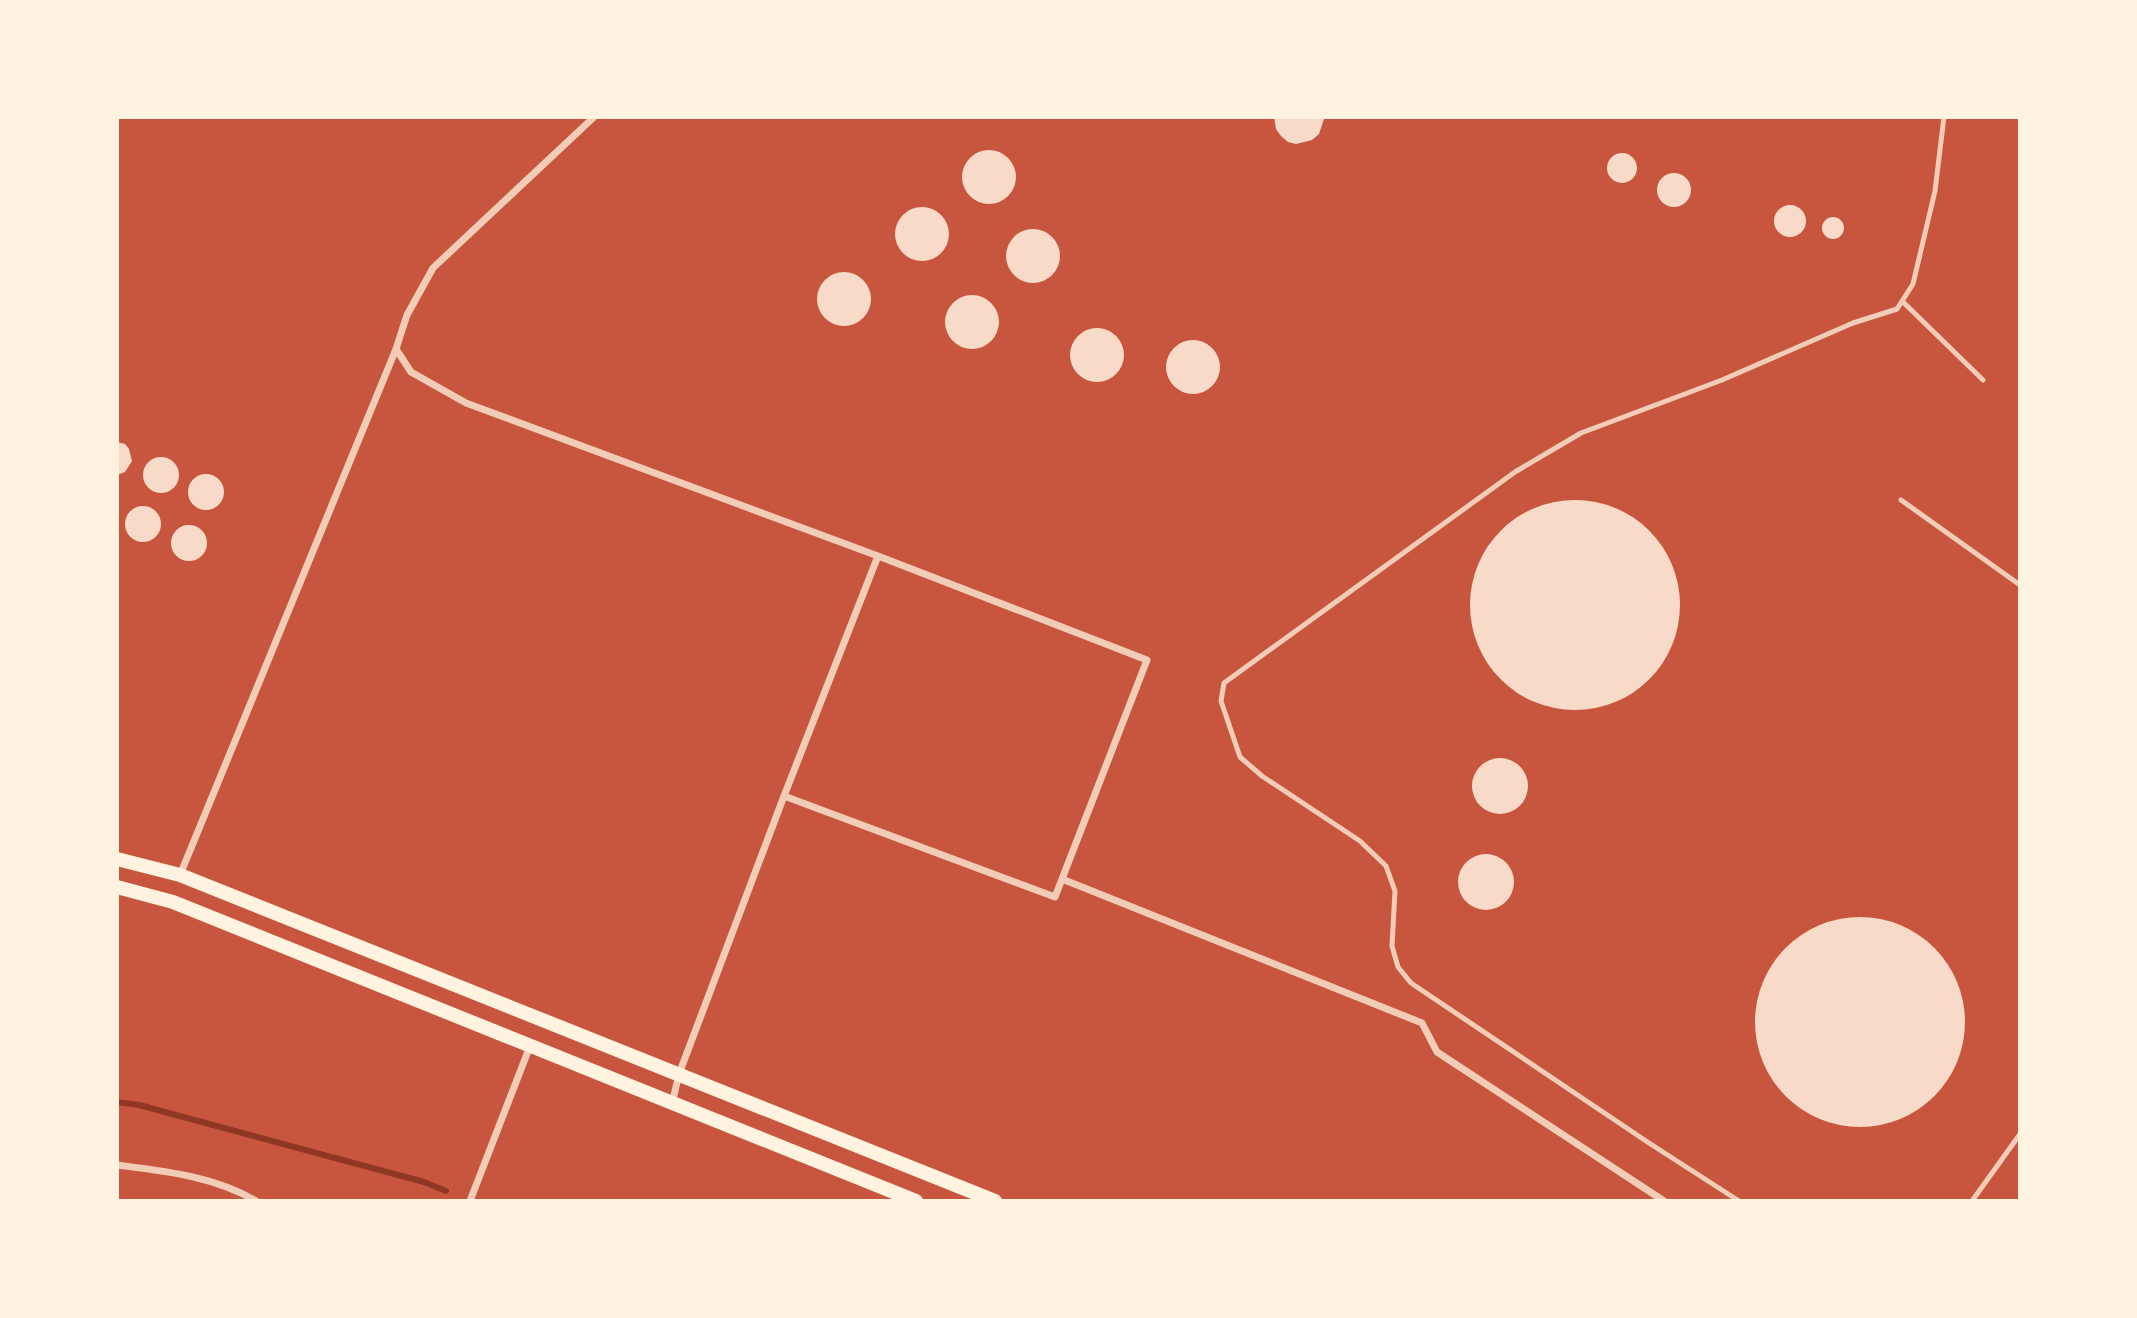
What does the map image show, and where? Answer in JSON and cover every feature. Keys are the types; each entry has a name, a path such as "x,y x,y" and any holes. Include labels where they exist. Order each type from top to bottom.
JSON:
{"main road":[{"path":"117,859 180,875 995,1201"},
{"path":"117,887 173,902 916,1201"}],"street":[{"path":"180,875 396,349 407,315 433,268 594,117"},
{"path":"396,349 411,372 466,403 878,556 1147,660 1055,897 784,796"},
{"path":"672,1104 679,1074 878,556"},
{"path":"1062,879 1422,1023 1437,1052 1664,1201"},
{"path":"470,1201 530,1046"},
{"path":"117,1166 185,1175 237,1189 256,1201"}],"lane":[{"path":"1739,1201 1411,983 1398,967 1392,946 1395,891 1386,866 1360,841 1262,776 1240,757 1221,701 1224,683 1515,472 1581,433 1722,380 1853,323 1897,309 1913,284 1932,205 1944,117"},
{"path":"1902,301 1983,380"},
{"path":"1900,500 2020,585"},
{"path":"1972,1201 2020,1134"}],"building":[{"path":"1274,117 1324,119 1319,134 1312,140 1296,144 1281,136 1276,129"},
{"path":"994,150 1004,154 1012,162 1016,177 1012,192 1004,200 984,204 974,200 966,192 962,172 966,162 974,154"},
{"path":"1622,153 1633,157 1637,168 1633,179 1622,183 1611,179 1607,168 1611,157"},
{"path":"1674,173 1686,178 1691,190 1686,202 1674,207 1662,202 1657,190 1662,178"},
{"path":"1790,205 1802,209 1806,221 1802,233 1790,237 1778,233 1774,221 1778,209"},
{"path":"927,207 937,211 945,219 949,234 945,249 937,257 917,261 907,257 899,249 895,229 899,219 907,211"},
{"path":"1833,217 1841,220 1844,228 1841,236 1833,239 1825,236 1822,228 1825,220"},
{"path":"1038,229 1048,233 1056,241 1060,256 1056,271 1048,279 1028,283 1018,279 1010,271 1006,251 1010,241 1018,233"},
{"path":"849,272 859,276 867,284 871,299 867,314 859,322 839,326 829,322 821,314 817,294 821,284 829,276"},
{"path":"977,295 987,299 995,307 999,322 995,337 987,345 967,349 957,345 949,337 945,317 949,307 957,299"},
{"path":"1102,328 1112,332 1120,340 1124,355 1120,370 1112,378 1092,382 1082,378 1074,370 1070,350 1074,340 1082,332"},
{"path":"1198,340 1208,344 1216,352 1220,367 1216,382 1208,390 1188,394 1178,390 1170,382 1166,362 1170,352 1178,344"},
{"path":"117,442 125,444 129,449 132,461 125,472 117,475"},
{"path":"161,457 174,462 179,475 174,488 161,493 148,488 143,475 148,462"},
{"path":"206,474 219,479 224,492 219,505 206,510 193,505 188,492 193,479"},
{"path":"1575,500 1615,508 1649,531 1672,565 1680,605 1672,645 1649,679 1615,702 1575,710 1535,702 1501,679 1478,645 1470,605 1478,565 1501,531 1535,508"},
{"path":"143,506 156,511 161,524 156,537 143,542 130,537 125,524 130,511"},
{"path":"189,525 202,530 207,543 202,556 189,561 176,556 171,543 176,530"},
{"path":"1494,758 1506,758 1516,762 1524,770 1528,786 1524,802 1516,810 1506,814 1494,814 1484,810 1476,802 1472,792 1472,780 1476,770 1484,762"},
{"path":"1480,854 1492,854 1502,858 1510,866 1514,882 1510,898 1502,906 1492,910 1480,910 1470,906 1462,898 1458,888 1458,876 1462,866 1470,858"},
{"path":"1860,917 1900,925 1934,948 1957,982 1965,1022 1957,1062 1934,1096 1900,1119 1860,1127 1820,1119 1786,1096 1763,1062 1755,1022 1763,982 1786,948 1820,925"}],"waterway":[{"path":"117,1102 139,1105 424,1182 446,1191"}]}
